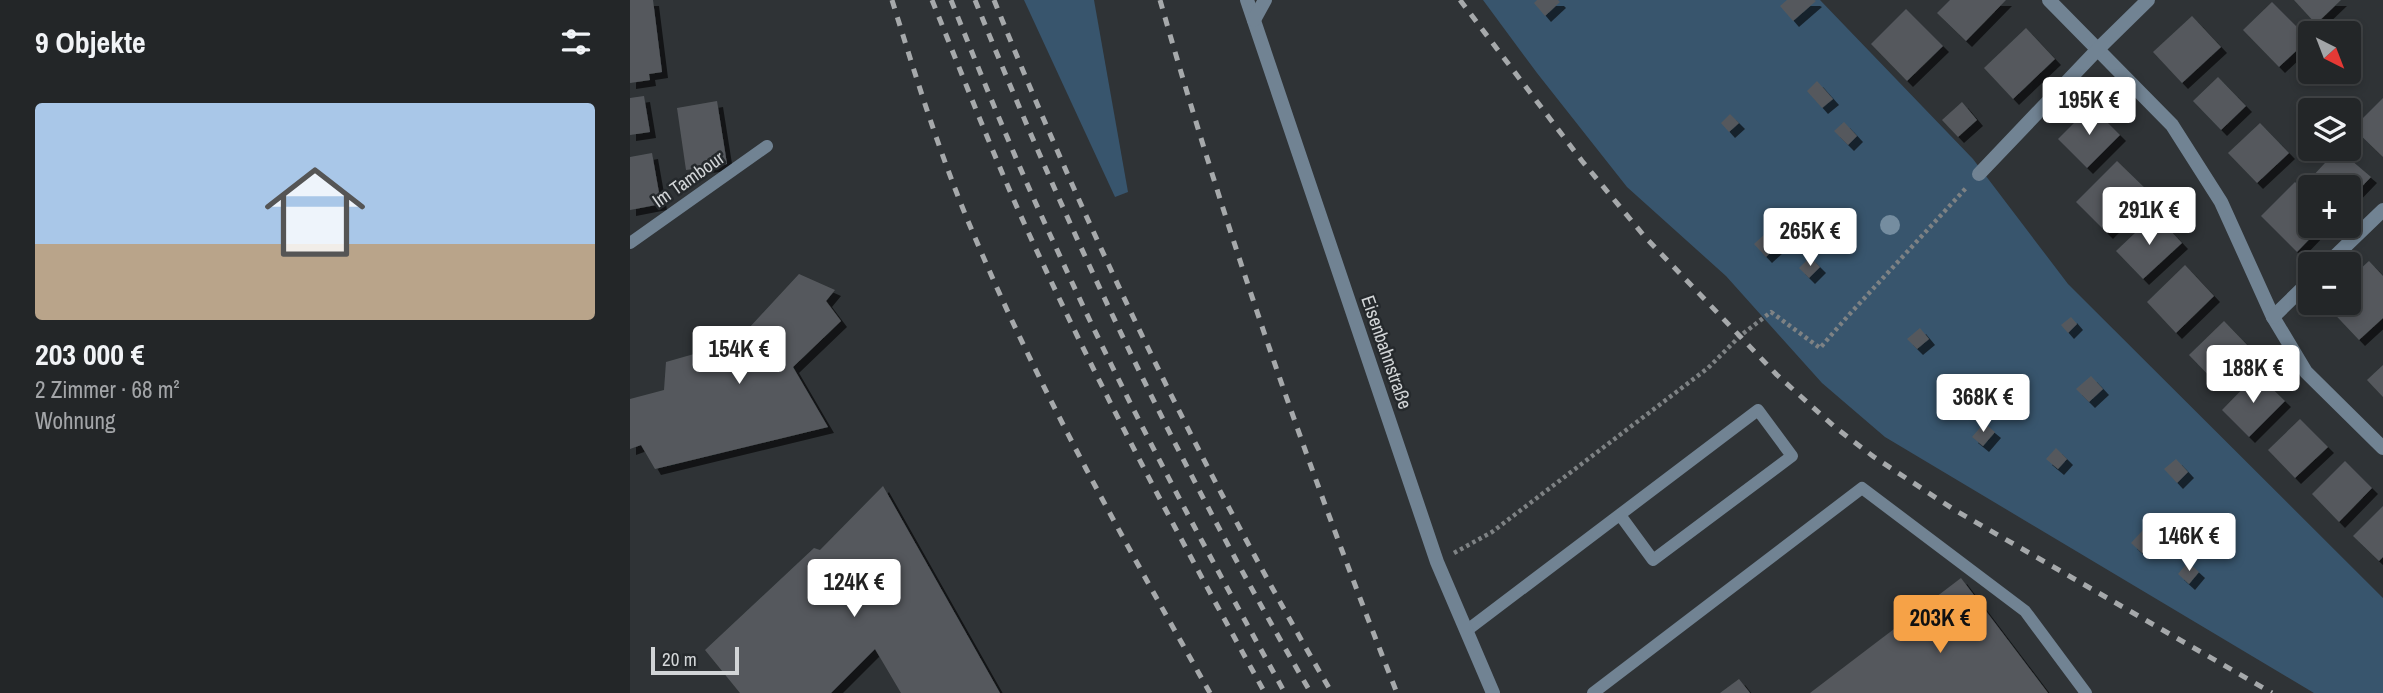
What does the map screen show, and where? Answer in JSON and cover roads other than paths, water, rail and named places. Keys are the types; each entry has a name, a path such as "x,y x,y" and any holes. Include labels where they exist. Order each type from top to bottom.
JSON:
{"street":[{"name":"Eisenbahnstraße","path":"1247,0 1437,562 1493,693"},
{"path":"1254,20 1265,0"},
{"path":"2049,0 2172,125 2221,202 2273,317 2306,372 2383,448"},
{"path":"1979,174 2098,48 2148,0"},
{"path":"2339,252 2383,210"},
{"path":"2273,317 2298,293"}],"lane":[{"name":"Im Tambour","path":"630,243 767,146"},
{"path":"1466,631 1619,515 1758,410 1792,456 1653,560 1619,515"},
{"path":"1593,693 1862,488 2025,611 2086,693"}],"railway":[{"path":"892,0 947,166 994,282 1082,461 1210,693"},
{"path":"932,0 1013,199 1069,319 1150,480 1265,693"},
{"path":"951,0 1030,191 1085,310 1139,421 1285,693"},
{"path":"975,0 1050,177 1130,352 1217,525 1311,693"},
{"path":"994,0 1069,177 1150,352 1238,525 1332,693"},
{"path":"1160,0 1213,176 1270,350 1331,522 1397,693"},
{"path":"1460,0 1582,161 1645,237 1777,375 1836,428 1874,457 1953,509 2272,693"}]}
